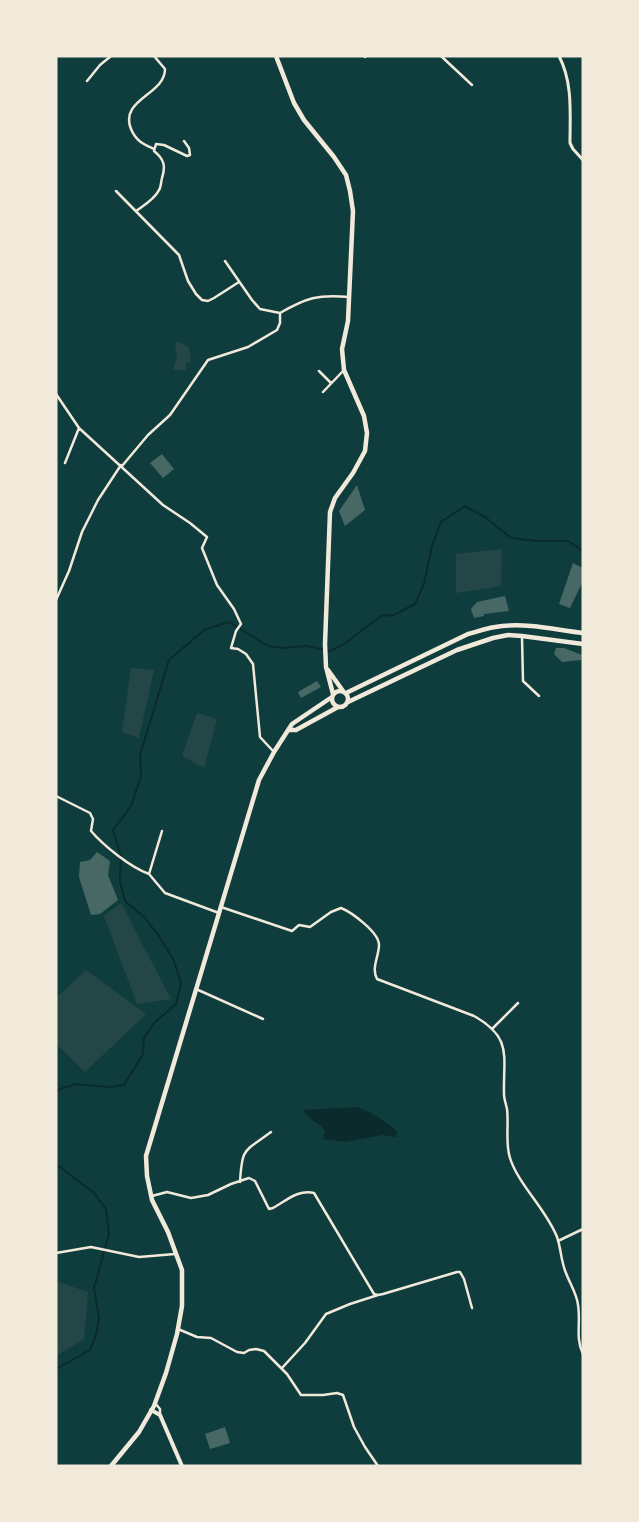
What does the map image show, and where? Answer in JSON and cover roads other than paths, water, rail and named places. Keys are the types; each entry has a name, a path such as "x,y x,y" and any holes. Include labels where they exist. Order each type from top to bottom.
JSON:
{"highway":[{"path":"276,56 294,103 304,120 346,175 353,211 348,321 342,349 344,370 364,416 367,433 364,451 354,473 335,498 330,512 325,644 326,667 333,695 333,703 338,707"},
{"path":"111,1466 139,1432 155,1403 166,1373 182,1306 182,1270 152,1200 146,1176 146,1156 259,780 274,752 290,730 292,724 337,692 344,692 468,634 501,626 583,633"},
{"path":"290,730 296,730 338,707 344,707 348,702 473,643 501,636 522,636 583,644"},
{"path":"326,667 344,692 348,702"}],"main road":[{"path":"151,1410 160,1415 182,1466"}],"street":[{"path":"88,81 100,65 112,56"},
{"path":"136,211 160,190 165,169 164,162 154,149 139,142 134,136 128,118 130,111 136,103 154,90 165,74 166,69 154,56"},
{"path":"441,56 472,85"},
{"path":"559,56 564,66 569,87 570,143 573,150 583,160"},
{"path":"154,149 156,144 164,145 187,156 190,154 189,148 184,141"},
{"path":"116,191 180,255 188,281 202,300 208,302 239,282"},
{"path":"225,261 260,309 280,313 300,301 315,297 330,295 349,296"},
{"path":"56,600 69,571 82,532 98,500 122,466 148,434 170,415 208,360 248,347 278,330 280,313"},
{"path":"323,392 344,370"},
{"path":"319,371 331,383"},
{"path":"56,394 79,428 163,505 207,537 202,548 217,585 234,609 240,624 231,648 238,649 246,654 253,664 260,737 274,752"},
{"path":"65,464 79,428"},
{"path":"522,636 522,679 539,696"},
{"path":"56,796 90,813 93,819 91,831 98,840 138,870 149,874 164,893 219,913"},
{"path":"149,874 162,831"},
{"path":"221,907 292,931 298,925 310,927 331,912 341,908 350,911 376,935 379,943 375,965 377,979 474,1016 488,1024 497,1033 503,1046 505,1057 504,1097 507,1110 510,1157 519,1175 542,1208 558,1241 566,1273 578,1303 578,1335 583,1354"},
{"path":"196,989 263,1019"},
{"path":"492,1029 518,1003"},
{"path":"240,1182 241,1162 244,1153 270,1132"},
{"path":"152,1196 167,1192 191,1198 208,1195 249,1178 255,1181 269,1209 299,1193 306,1191 314,1193 374,1294 378,1295"},
{"path":"558,1241 583,1229"},
{"path":"56,1253 91,1246 139,1257 176,1254"},
{"path":"282,1368 305,1343 326,1314 378,1295 460,1272 464,1278 472,1308"},
{"path":"178,1329 197,1337 211,1338 237,1352 244,1353 256,1349 264,1351 282,1368 301,1394 323,1395 337,1393 343,1395 354,1427 378,1466"},
{"path":"155,1403 160,1409 160,1415"}],"waterway":[{"path":"56,1093 57,1090 76,1084 110,1087 124,1085 143,1054 144,1038 154,1023 176,1004 181,984 174,961 159,936 144,917 125,901 120,881 121,857 113,830 131,806 141,776 140,755 169,660 204,630 229,622 268,646 282,648 307,646 330,651 344,644 381,616 394,615 415,604 424,584 432,546 441,522 465,506 485,517 511,538 536,541 568,541 583,551"},
{"path":"56,1164 94,1193 106,1209 109,1234 94,1288 99,1318 96,1335 90,1350 56,1369"}]}
